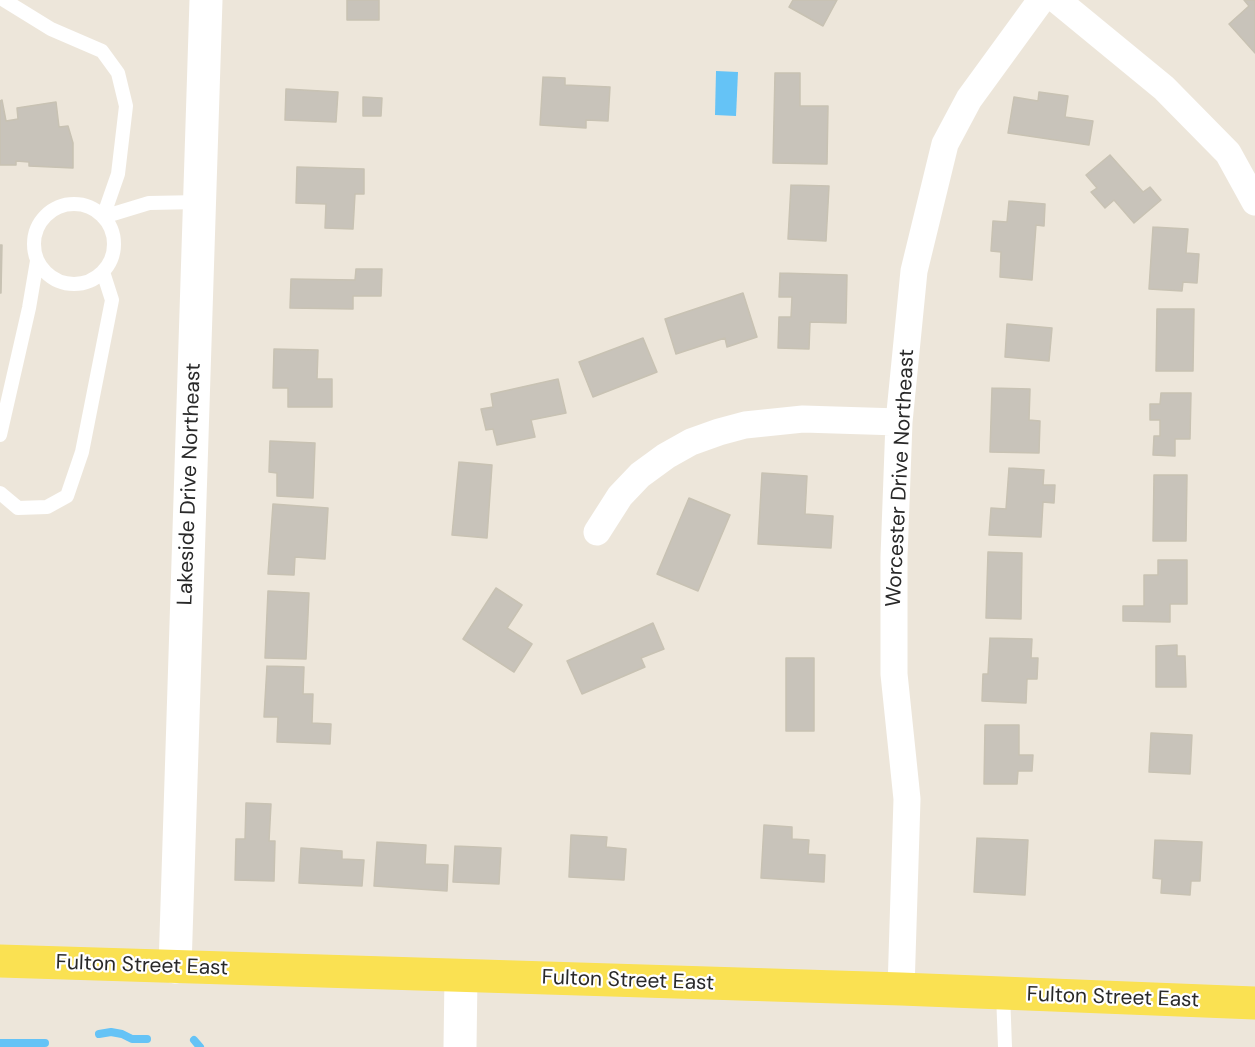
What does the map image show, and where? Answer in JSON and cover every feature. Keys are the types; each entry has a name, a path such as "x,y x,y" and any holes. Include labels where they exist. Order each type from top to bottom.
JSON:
{"main road":[{"name":"Fulton Street East","path":"0,961 901,989 1255,1003"}],"street":[{"name":"Lakeside Drive Northeast","path":"175,967 206,0"},
{"name":"Worcester Drive Northeast","path":"901,989 907,799 894,674 894,557 899,422 914,271 945,144 969,99 1041,0"},
{"path":"1057,0 1164,88 1228,153 1255,202"},
{"path":"597,532 620,496 640,476 666,456 691,442 718,432 745,425 803,419 899,422"},
{"path":"460,1047 461,976"}],"lane":[{"path":"4,0 51,29 102,51 118,73 126,106 118,174 103,217"},
{"path":"103,217 149,203 200,202"},
{"path":"69,204 93,209 103,217 114,239 112,257 103,272 87,282 67,284 54,280 44,272 33,249 38,225 46,215 69,204"},
{"path":"0,435 29,308 37,261"},
{"path":"0,493 18,508 47,507 67,496 82,452 112,300 103,272"},
{"path":"1003,993 1005,1047"}],"water":[{"path":"716,71 738,72 736,116 715,115"}],"building":[{"path":"347,0 379,0 379,20 347,20"},
{"path":"793,0 837,0 823,26 789,7"},
{"path":"1244,0 1255,0 1255,53 1229,24 1249,6"},
{"path":"775,73 800,73 800,106 828,106 827,164 773,163"},
{"path":"543,77 565,78 565,85 610,87 608,121 586,120 586,128 540,125"},
{"path":"286,89 338,92 336,122 285,120"},
{"path":"1039,92 1068,96 1065,117 1093,121 1089,145 1008,133 1014,97 1038,101"},
{"path":"363,97 382,98 381,116 363,116"},
{"path":"2,100 6,121 18,119 17,108 56,102 59,127 68,126 73,143 73,168 29,166 29,162 16,161 16,165 0,165 0,101"},
{"path":"1110,155 1143,192 1150,187 1161,200 1134,223 1114,200 1105,208 1091,192 1097,188 1086,175"},
{"path":"297,167 364,169 364,194 355,194 353,229 325,228 326,204 296,203"},
{"path":"791,185 829,186 826,241 788,239"},
{"path":"1009,201 1045,204 1044,226 1036,225 1032,280 1000,277 1001,252 991,251 993,221 1007,222"},
{"path":"1153,227 1188,229 1186,253 1199,254 1197,283 1183,282 1182,291 1149,289"},
{"path":"0,245 2,245 1,293 0,293"},
{"path":"356,269 382,269 381,296 353,296 353,309 290,308 291,279 355,280"},
{"path":"780,273 847,275 846,323 810,322 809,349 778,348 779,317 791,317 792,297 779,297"},
{"path":"743,293 757,337 727,347 725,338 676,354 665,319"},
{"path":"1157,309 1194,309 1193,371 1156,371"},
{"path":"1007,324 1052,328 1049,361 1005,357"},
{"path":"643,338 657,372 593,397 579,362"},
{"path":"274,349 318,350 317,379 332,379 332,407 288,407 288,388 273,388"},
{"path":"558,379 566,413 531,420 535,437 497,445 493,429 486,430 481,409 493,407 491,394"},
{"path":"992,388 1030,389 1029,420 1040,421 1039,453 990,452"},
{"path":"1161,393 1191,393 1190,439 1175,439 1175,456 1153,455 1154,436 1160,436 1160,420 1150,420 1150,404 1160,404"},
{"path":"270,441 315,443 313,498 277,496 277,473 269,472"},
{"path":"459,462 492,465 487,538 452,535"},
{"path":"1009,468 1044,470 1043,485 1055,485 1054,503 1043,502 1041,537 989,535 991,508 1006,509"},
{"path":"762,473 807,476 805,514 833,516 831,548 758,544"},
{"path":"1154,475 1187,475 1186,541 1153,541"},
{"path":"689,498 730,515 698,591 657,574"},
{"path":"273,504 328,508 325,559 295,557 294,575 268,574"},
{"path":"988,552 1022,553 1021,619 986,618"},
{"path":"1158,560 1187,560 1187,604 1170,604 1170,622 1123,621 1123,606 1144,606 1144,575 1158,575"},
{"path":"496,588 522,605 507,628 532,644 514,672 463,639"},
{"path":"268,591 309,593 306,659 265,658"},
{"path":"653,623 664,649 641,658 645,667 582,694 567,661"},
{"path":"990,638 1032,639 1031,658 1038,658 1037,679 1027,679 1026,703 982,701 983,674 988,674"},
{"path":"1177,645 1177,656 1185,656 1186,687 1156,687 1156,646"},
{"path":"786,658 814,658 814,731 786,731"},
{"path":"267,666 304,667 303,694 313,694 312,723 331,724 330,744 277,742 278,717 264,717"},
{"path":"985,725 1019,725 1019,755 1033,755 1032,771 1018,771 1017,784 984,784"},
{"path":"1151,733 1192,735 1190,774 1149,772"},
{"path":"246,803 271,804 269,841 275,841 274,881 235,880 236,839 245,839"},
{"path":"764,825 792,827 792,839 809,840 808,854 825,855 824,882 761,878"},
{"path":"571,835 607,837 606,847 626,849 624,880 569,877"},
{"path":"977,838 1028,840 1025,895 974,892"},
{"path":"1155,840 1202,842 1200,881 1191,881 1190,895 1161,893 1162,879 1153,878"},
{"path":"377,842 426,845 425,864 448,865 447,891 374,886"},
{"path":"455,846 501,848 499,884 453,882"},
{"path":"301,848 342,851 342,859 364,860 362,886 299,883"}],"waterway":[{"path":"99,1034 111,1032 132,1039 147,1039"},
{"path":"194,1040 200,1047"},
{"path":"0,1043 45,1043"}]}
